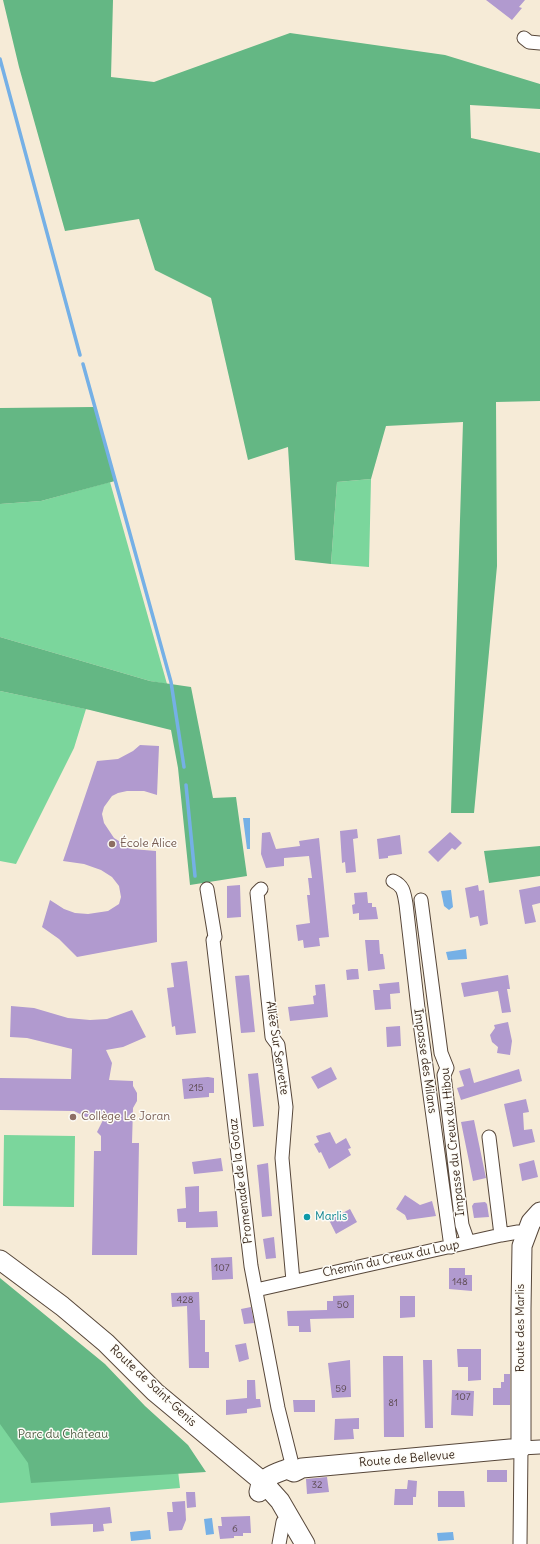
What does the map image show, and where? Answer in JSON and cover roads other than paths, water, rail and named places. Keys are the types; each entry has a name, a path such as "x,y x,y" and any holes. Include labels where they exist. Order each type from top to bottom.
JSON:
{"main road":[{"name":"Route des Marlis","path":"521,1448 522,1246 531,1222 540,1212"},
{"name":"Route de Saint-Genis","path":"0,1260 62,1306 106,1343 155,1392 288,1512 306,1544"},
{"name":"Route de Saint-Genis","path":"0,1270 109,1358 153,1402 234,1470 264,1491 297,1544"},
{"name":"Route de Bellevue","path":"264,1491 269,1476 287,1469 294,1472 308,1468 521,1448"}],"street":[{"path":"524,38 530,42 540,43"},
{"name":"Impasse des Milans","path":"393,881 400,884 404,889 418,1008 451,1247"},
{"name":"Promenade de la Gotaz","path":"207,889 214,937 213,940 251,1266 278,1408 294,1472"},
{"name":"Allée Sur Servette","path":"261,889 257,894 272,1037 278,1045 286,1107 282,1158 293,1281"},
{"name":"Impasse du Creux du Hibou","path":"421,900 441,1053 447,1068 444,1076 462,1225 468,1242"},
{"path":"489,1137 501,1235"},
{"name":"Chemin du Creux du Loup","path":"256,1290 501,1235 518,1232 526,1233"},
{"path":"520,1544 521,1448 540,1447"},
{"path":"279,1544 283,1522"}],"water":[{"path":"243,818 250,818 250,849 247,849"},
{"path":"451,890 453,907 449,910 444,906 441,891"},
{"path":"466,949 467,959 448,960 446,952"},
{"path":"212,1518 214,1534 206,1535 204,1519"},
{"path":"150,1530 151,1539 131,1541 130,1532"},
{"path":"453,1532 454,1540 438,1541 437,1533"}],"waterway":[{"path":"0,59 80,355"},
{"path":"83,364 171,682 184,767"},
{"path":"186,785 195,876"}],"place":[{"name":"École Alice","path":"112,844"},
{"name":"Collège Le Joran","path":"73,1117"},
{"name":"Marlis","path":"307,1217"}],"park label":[{"name":"Parc du Château","path":"63,1435"}]}
